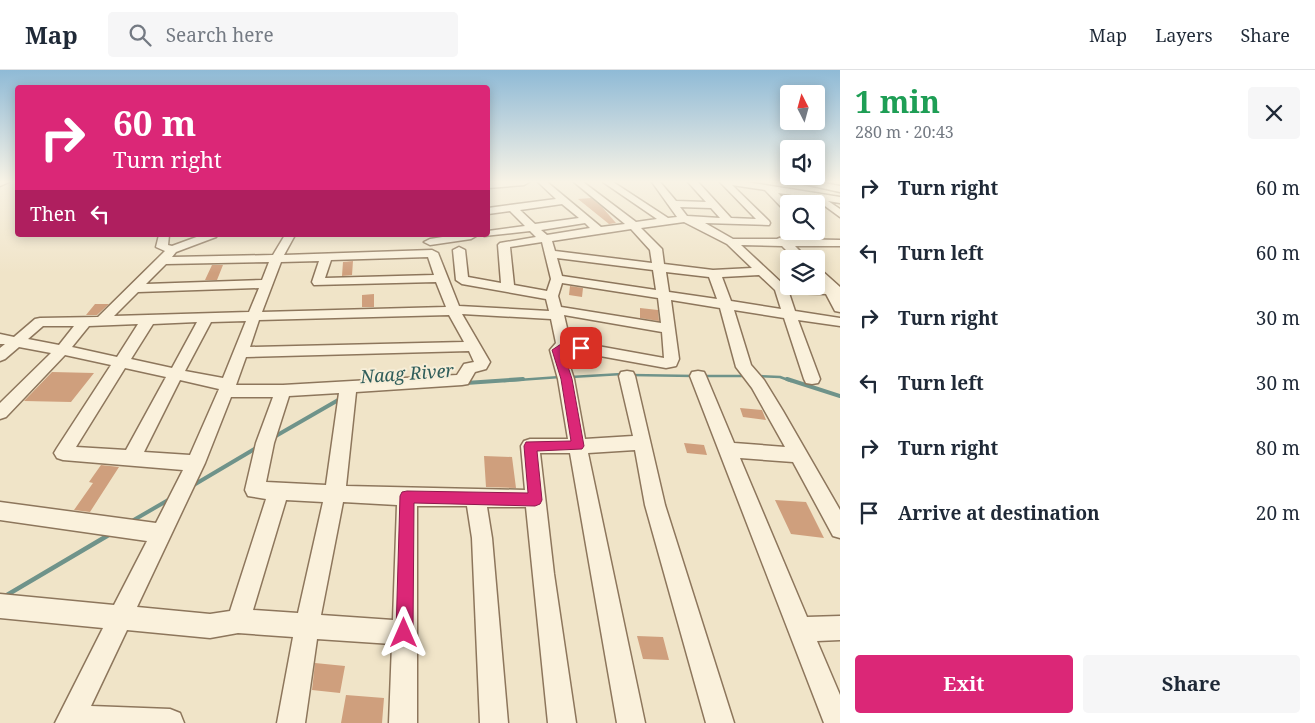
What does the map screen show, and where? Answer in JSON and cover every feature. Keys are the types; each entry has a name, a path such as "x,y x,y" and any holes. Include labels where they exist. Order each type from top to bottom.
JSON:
{"street":[{"path":"490,221 521,212"},
{"path":"523,212 533,228 547,241 551,254 557,279 555,307 564,345"},
{"path":"530,212 553,214 565,212"},
{"path":"578,212 599,230"},
{"path":"617,212 654,245 660,268 672,359 669,363 564,345 557,350 565,374 631,723"},
{"path":"653,212 666,221"},
{"path":"680,212 688,220 731,242 780,288"},
{"path":"720,212 728,221"},
{"path":"754,212 792,250"},
{"path":"490,234 586,220"},
{"path":"508,288 504,245 666,221 765,223"},
{"path":"164,237 162,247 172,250"},
{"path":"102,321 172,250 207,237"},
{"path":"170,723 70,720 122,618 196,463 242,352 276,259 289,237"},
{"path":"430,242 461,237"},
{"path":"731,242 833,243 840,254"},
{"path":"459,250 462,280 483,297 555,307 669,329"},
{"path":"0,339 121,362 227,388 283,391 462,380 469,368 482,364 454,311 432,253 163,261"},
{"path":"551,254 713,274 763,272"},
{"path":"326,257 318,282 441,278"},
{"path":"713,274 718,280 747,370 758,384 800,455 840,529"},
{"path":"557,279 840,322"},
{"path":"825,281 835,290 840,308"},
{"path":"134,288 266,284"},
{"path":"0,356 40,322 454,311 483,297 508,288 555,307"},
{"path":"783,295 812,380"},
{"path":"131,458 174,374 206,318"},
{"path":"148,320 63,453 196,463"},
{"path":"0,413 62,350 85,322"},
{"path":"242,352 474,346"},
{"path":"627,376 655,505 720,723"},
{"path":"698,376 838,723"},
{"path":"291,723 307,626 335,493 348,388"},
{"path":"283,391 265,443 254,490 535,500"},
{"path":"562,723 543,574 530,446 643,443"},
{"path":"729,450 800,455"},
{"path":"238,621 280,490"},
{"path":"403,723 407,496"},
{"path":"476,498 482,538 494,723"},
{"path":"0,511 162,533"},
{"path":"0,606 210,626 238,621 404,633"},
{"path":"800,629 840,628"}],"building":[{"path":"595,212 607,212 616,223 609,224"},
{"path":"353,261 352,275 342,276 343,262"},
{"path":"212,265 223,265 217,280 205,280"},
{"path":"570,286 583,288 582,297 569,295"},
{"path":"374,294 374,307 362,307 362,295"},
{"path":"95,304 109,304 97,315 86,315"},
{"path":"640,308 658,310 659,321 640,318"},
{"path":"52,372 94,373 71,402 24,401"},
{"path":"740,408 762,410 766,420 743,417"},
{"path":"684,443 704,445 707,455 687,453"},
{"path":"484,456 512,457 516,488 486,487"},
{"path":"101,465 119,467 90,512 74,510 93,483 89,482"},
{"path":"775,500 806,502 824,538 791,534"},
{"path":"637,636 663,637 669,660 643,659"},
{"path":"315,663 345,666 340,693 312,690"},
{"path":"346,695 384,698 382,723 341,723"}],"waterway":[{"name":"Naag River","path":"571,377 622,374"},
{"name":"Naag River","path":"631,375 694,376"},
{"name":"Naag River","path":"703,376 747,376"},
{"name":"Naag River","path":"758,376 780,377 791,381"},
{"name":"Naag River","path":"504,381 560,377"},
{"name":"Naag River","path":"466,383 523,379"},
{"name":"Naag River","path":"787,379 840,396"},
{"name":"Naag River","path":"274,437 340,399"},
{"name":"Naag River","path":"192,486 258,447"},
{"name":"Naag River","path":"132,521 170,499"},
{"name":"Naag River","path":"0,599 112,533"}],"route":[{"path":"404,633 407,496 535,500 530,446 578,446 566,379 557,350 564,345 581,348"}]}
